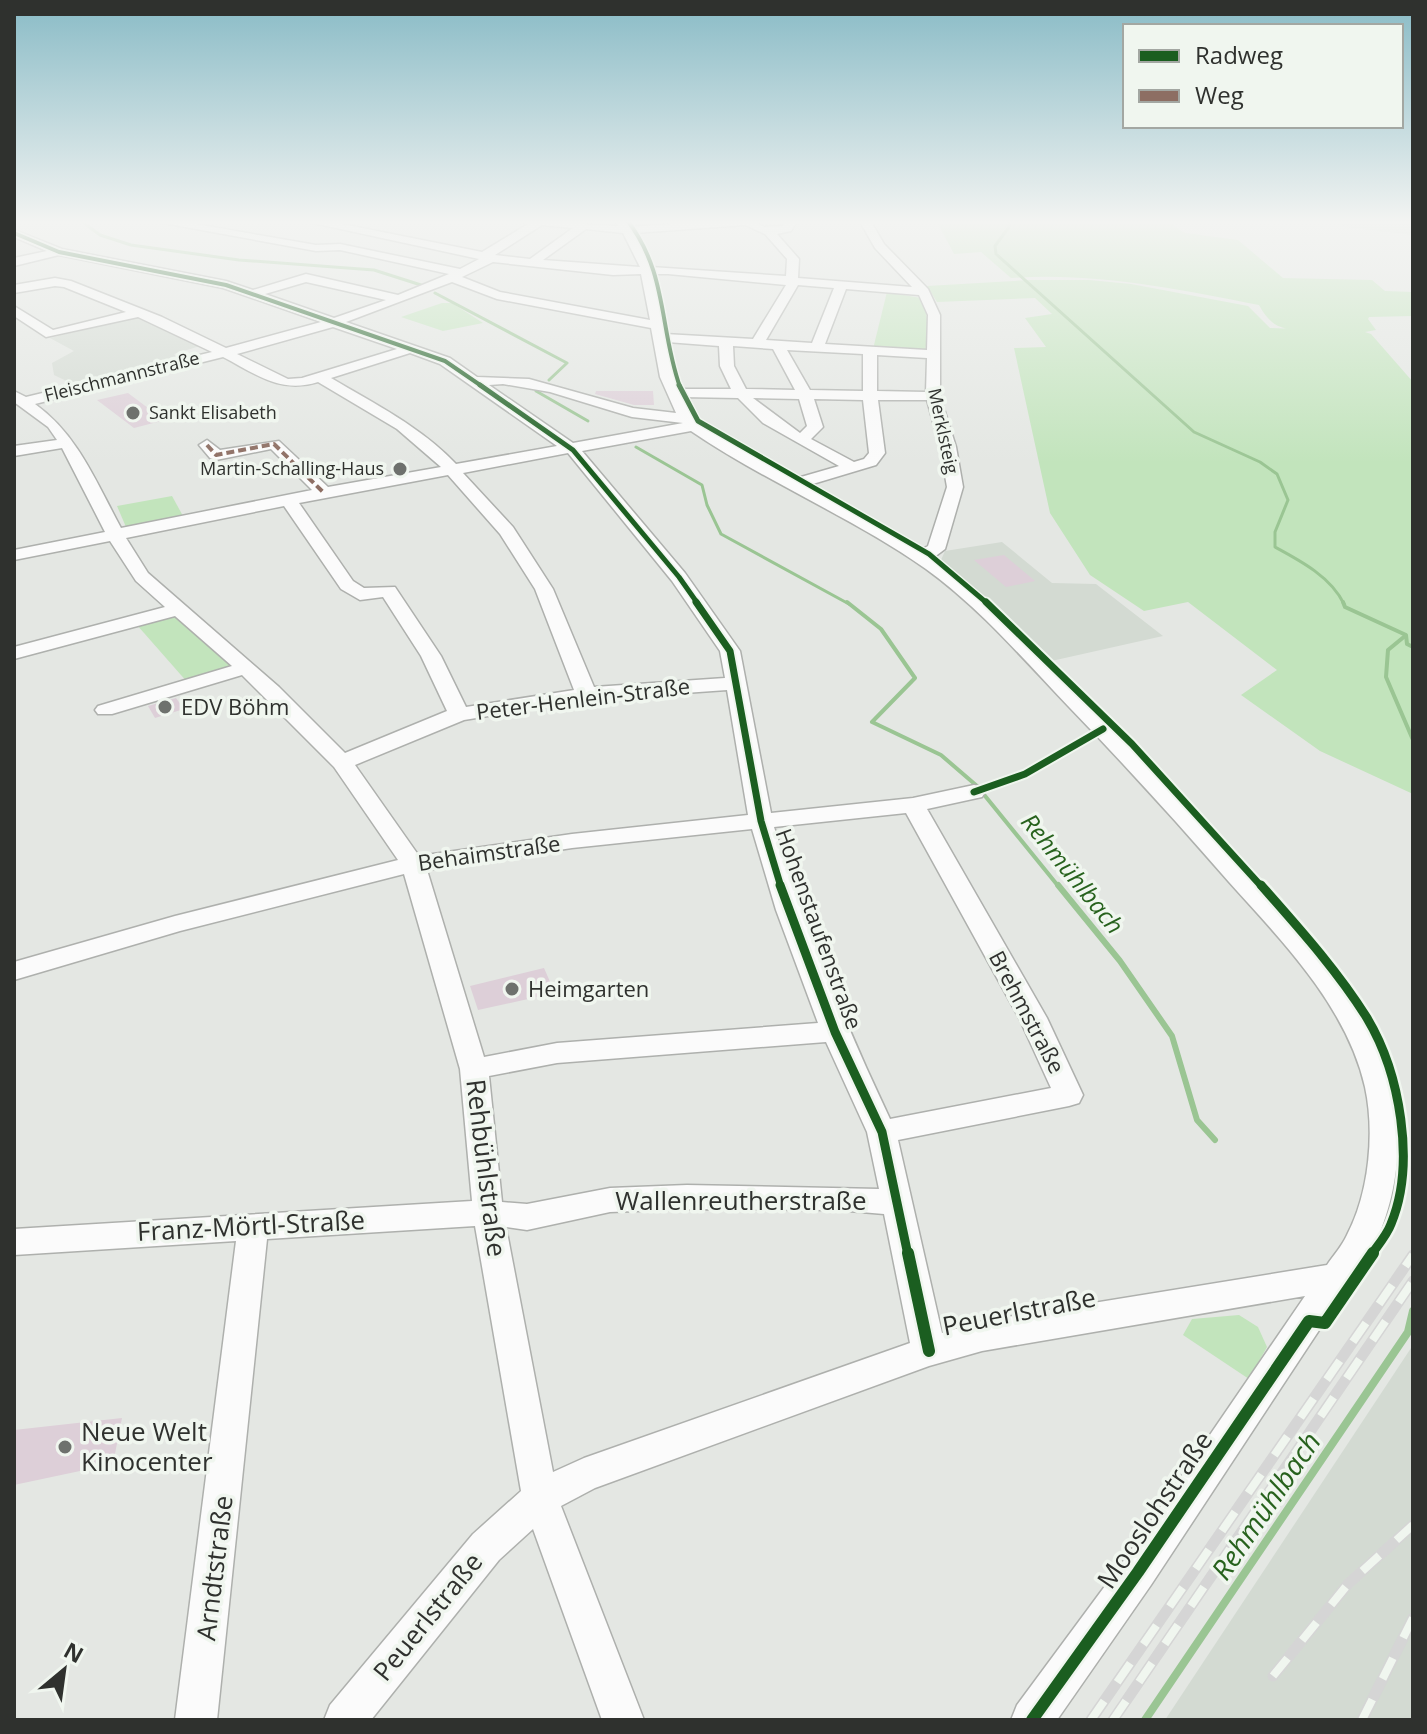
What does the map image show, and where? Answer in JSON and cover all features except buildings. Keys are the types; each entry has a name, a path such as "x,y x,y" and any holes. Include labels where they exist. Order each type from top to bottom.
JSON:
{"street":[{"path":"109,301 279,381 295,383 320,377 413,348"},
{"name":"Hohenstaufenstraße","path":"274,301 445,361 573,450 679,577 730,651 761,821 788,910 835,1032 882,1132 929,1351"},
{"name":"Fleischmannstraße","path":"20,399 222,352 391,301"},
{"path":"524,301 657,332 726,342 932,354"},
{"path":"652,301 657,332 678,410 689,422"},
{"path":"758,343 783,301"},
{"path":"817,347 835,301"},
{"name":"Merklsteig","path":"920,558 936,549 955,487 948,447 933,396 934,315 928,301"},
{"path":"14,310 51,334 139,313"},
{"path":"726,342 737,390 759,413 852,467"},
{"path":"781,345 779,348 805,395 815,427 802,439"},
{"path":"795,484 870,462 877,453 870,395 870,350"},
{"path":"320,377 402,426 455,470 507,531 544,589 586,694"},
{"path":"477,381 506,378 657,417 689,422"},
{"path":"673,393 933,396"},
{"name":"Rehbühlstraße","path":"20,399 53,424 67,443 115,535 142,577 246,668 342,762 413,864 474,1069 488,1213 540,1498 623,1720"},
{"path":"14,555 324,493 573,450 689,422"},
{"name":"Mooslohstraße","path":"689,422 932,566 1028,654 1150,779 1256,896 1317,970 1353,1025 1373,1067 1380,1102 1381,1174 1380,1188 1361,1241 1138,1572 1032,1720"},
{"path":"215,455 269,438 324,493"},
{"path":"14,451 67,443"},
{"path":"289,501 347,585 360,594 388,591 431,656 459,714"},
{"path":"14,653 181,609"},
{"path":"105,710 246,668"},
{"name":"Peter-Henlein-Straße","path":"342,762 459,714 586,694 737,683"},
{"name":"Behaimstraße","path":"14,971 175,924 413,864 572,841 913,805 974,792"},
{"name":"Brehmstraße","path":"882,1132 1069,1095 1033,1018 913,805"},
{"path":"474,1069 557,1053 835,1032"},
{"name":"Wallenreutherstraße","path":"488,1213 527,1217 610,1200 687,1197 837,1198 899,1203"},
{"name":"Franz-Mörtl-Straße","path":"14,1242 488,1213"},
{"name":"Arndtstraße","path":"196,1720 253,1225"},
{"name":"Peuerlstraße","path":"345,1720 486,1547 540,1498 584,1475 929,1351 982,1336 1339,1277"}],"shaded area":[{"path":"137,317 200,346 174,354 180,360 77,386 54,375 52,363 74,351 50,338"},
{"path":"1002,542 1052,583 1096,584 1163,636 1047,662 941,560 945,551"},
{"path":"1413,1345 1413,1720 1165,1720"}],"green space":[{"path":"885,301 922,301 928,324 925,351 873,349"},
{"path":"1038,301 1221,301 1248,306 1270,328 1287,329 1272,322 1259,305 1238,301 1413,301 1413,316 1369,317 1376,330 1365,332 1371,334 1413,382 1413,794 1320,751 1241,695 1277,670 1188,602 1144,611 1090,575 1050,513 1014,348 1046,347 1025,318 1052,314"},
{"path":"442,303 452,303 483,323 443,331 401,317"},
{"path":"172,496 183,516 126,527 117,506"},
{"path":"178,613 236,668 188,683 137,625"},
{"path":"1239,1315 1258,1327 1267,1347 1249,1379 1183,1335 1192,1319"}],"waterway":[{"name":"Rehmühlbach","path":"450,301 567,363 549,380"},
{"path":"1048,301 1194,432 1260,462 1277,474 1288,500 1275,532 1275,547 1323,578 1343,603"},
{"name":"Rehmühlbach","path":"536,391 588,421"},
{"name":"Rehmühlbach","path":"636,447 702,485 707,505 721,534 849,604"},
{"name":"Rehmühlbach","path":"847,602 881,629 915,678 872,722 941,755 977,786 1059,887"},
{"path":"1343,603 1345,607 1406,635 1407,644 1413,647"},
{"path":"1405,636 1388,650 1386,677 1413,740"},
{"name":"Rehmühlbach","path":"1058,885 1120,961 1172,1036 1197,1120 1215,1140"},
{"name":"Rehmühlbach","path":"1145,1720 1408,1332 1413,1311"}],"railway":[{"path":"1091,1720 1413,1255"},
{"path":"1113,1720 1413,1281"},
{"path":"1273,1676 1348,1584 1413,1525"},
{"path":"1362,1720 1413,1618"}],"marked path":[{"path":"207,445 216,455 274,444 324,493"}],"cycle path":[{"path":"272,301 445,361 573,450 679,577 730,651 761,821 788,910 835,1032 882,1132 929,1351"},
{"path":"662,301 675,373 684,398 698,421 929,554 975,592 1132,744 1318,950 1368,1020 1392,1077 1402,1133 1404,1178 1391,1226 1325,1323 1309,1321 1138,1572 1032,1720"},
{"path":"974,792 1025,774 1103,729"}],"place":[{"name":"Sankt Elisabeth","path":"133,413"},
{"name":"Martin-Schalling-Haus","path":"400,469"},
{"name":"EDV Böhm","path":"165,707"},
{"name":"Heimgarten","path":"512,989"},
{"name":"Neue Welt Kinocenter","path":"65,1447"}]}
